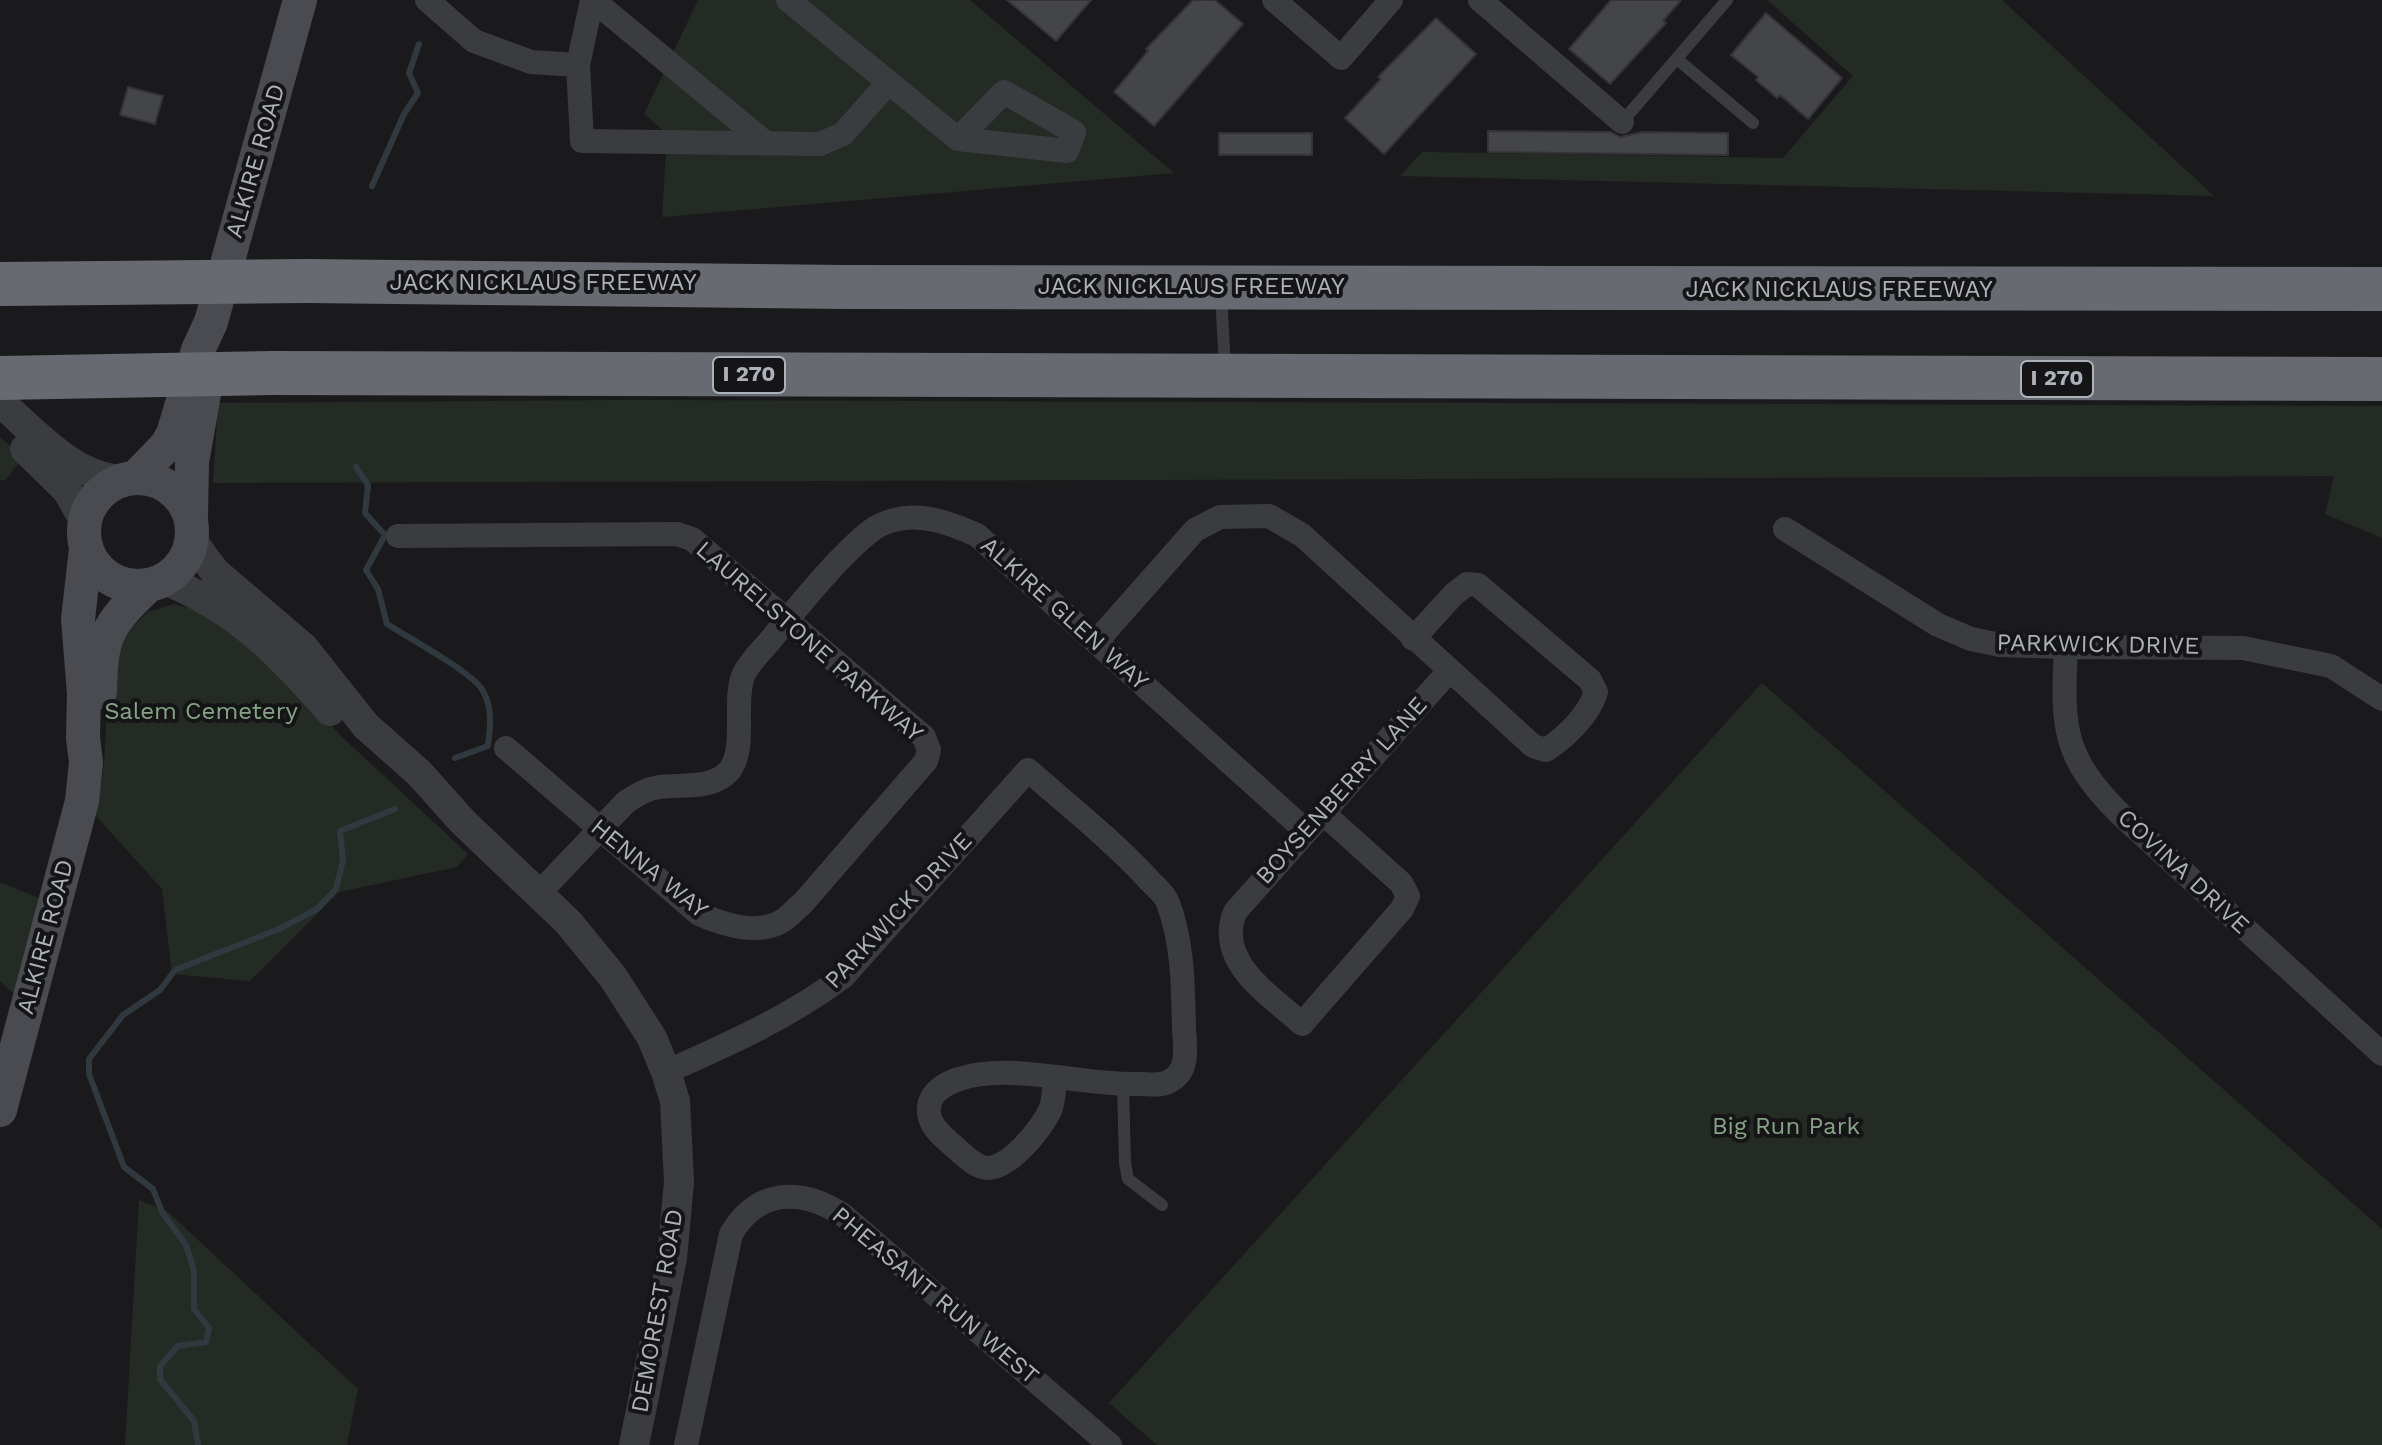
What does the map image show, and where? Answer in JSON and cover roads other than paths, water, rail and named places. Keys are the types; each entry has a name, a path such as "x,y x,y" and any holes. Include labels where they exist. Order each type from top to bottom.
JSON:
{"highway":[{"name":"JACK NICKLAUS FREEWAY","path":"0,284 306,281 846,287 2382,289"},
{"name":"I 270","path":"0,378 273,373 2382,379"}],"main road":[{"name":"ALKIRE ROAD","path":"129,479 166,446 173,434 198,350 211,322 300,0"},
{"name":"ALKIRE ROAD","path":"191,528 192,462 212,351 211,322"},
{"path":"129,479 151,479 171,488 182,500 191,528 182,564 156,583 132,587 112,580 96,567 86,536 96,498 109,486 129,479"},
{"name":"ALKIRE ROAD","path":"0,1110 79,814 86,762 78,619 86,536"},
{"name":"ALKIRE ROAD","path":"86,762 99,734 103,644 116,617 156,583"}],"street":[{"path":"427,0 474,41 531,62 578,65"},
{"path":"767,144 592,0 578,65 582,141 767,144 820,144 843,134 888,83"},
{"path":"788,0 958,139"},
{"path":"1274,0 1341,58 1391,0"},
{"path":"1480,0 1622,122"},
{"path":"0,402 76,465 98,476 129,479"},
{"path":"0,426 63,485 86,536"},
{"path":"1096,642 1195,530 1220,517 1269,516 1302,535 1413,639 1533,746 1546,750 1559,742 1592,705 1596,692 1590,680 1478,585 1467,584 1454,594 1413,639"},
{"name":"ALKIRE GLEN WAY","path":"539,893 626,802 644,791 712,782 732,768 738,744 739,689 744,671 857,542 875,527 897,519 922,517 977,535 1306,831"},
{"name":"DEMOREST ROAD","path":"191,528 215,572 304,648 359,718 539,893 613,977 652,1038 675,1101 679,1133 679,1182 672,1258 634,1445"},
{"name":"PARKWICK DRIVE","path":"1785,529 1938,625 1971,639 2000,645 2254,650 2331,666 2382,699"},
{"name":"LAURELSTONE PARKWAY","path":"398,536 677,534 692,539 924,737 929,750"},
{"name":"DEMOREST ROAD","path":"156,583 208,599 238,619 288,664 352,736 404,787 463,822"},
{"name":"COVINA DRIVE","path":"2066,647 2066,724 2076,758 2087,778 2120,814 2382,1054"},
{"name":"BOYSENBERRY LANE","path":"1323,813 1401,883 1408,896 1402,909 1302,1024 1240,968 1232,950 1229,926 1235,912 1449,671"},
{"name":"HENNA WAY","path":"506,748 699,914 737,927 761,927 781,922 802,904 926,761 929,750"},
{"name":"PARKWICK DRIVE","path":"666,1072 766,1027 810,1002 843,977 1028,770 1129,858 1167,900 1181,955 1184,1066 1171,1081 1163,1084 1123,1085"},
{"path":"1055,1078 1051,1108 1011,1159 998,1167 984,1168 971,1162 931,1122 929,1106 935,1092 948,1083 992,1073 1055,1078 1123,1085"},
{"name":"PHEASANT RUN WEST","path":"686,1445 731,1234 754,1207 784,1197 815,1199 843,1215 1110,1445"}],"lane":[{"path":"1622,122 1727,0"},
{"path":"1677,59 1753,123"},
{"path":"1221,287 1225,376"},
{"path":"1123,1085 1128,1179 1162,1205"}],"waterway":[{"path":"372,186 404,114 418,93 409,73 419,44"},
{"path":"356,467 368,485 365,513 385,535 366,570 378,589 387,624 467,675 477,683 486,698 490,718 488,746 455,758"},
{"path":"198,1445 194,1421 160,1379 160,1366 178,1346 206,1342 209,1328 194,1309 194,1271 186,1245 162,1212 153,1189 124,1167 89,1074 89,1059 123,1015 160,990 175,970 279,929 317,909 336,889 343,860 340,831 395,809"}],"park label":[{"name":"Salem Cemetery","path":"201,712"},
{"name":"Big Run Park","path":"1786,1127"}]}
